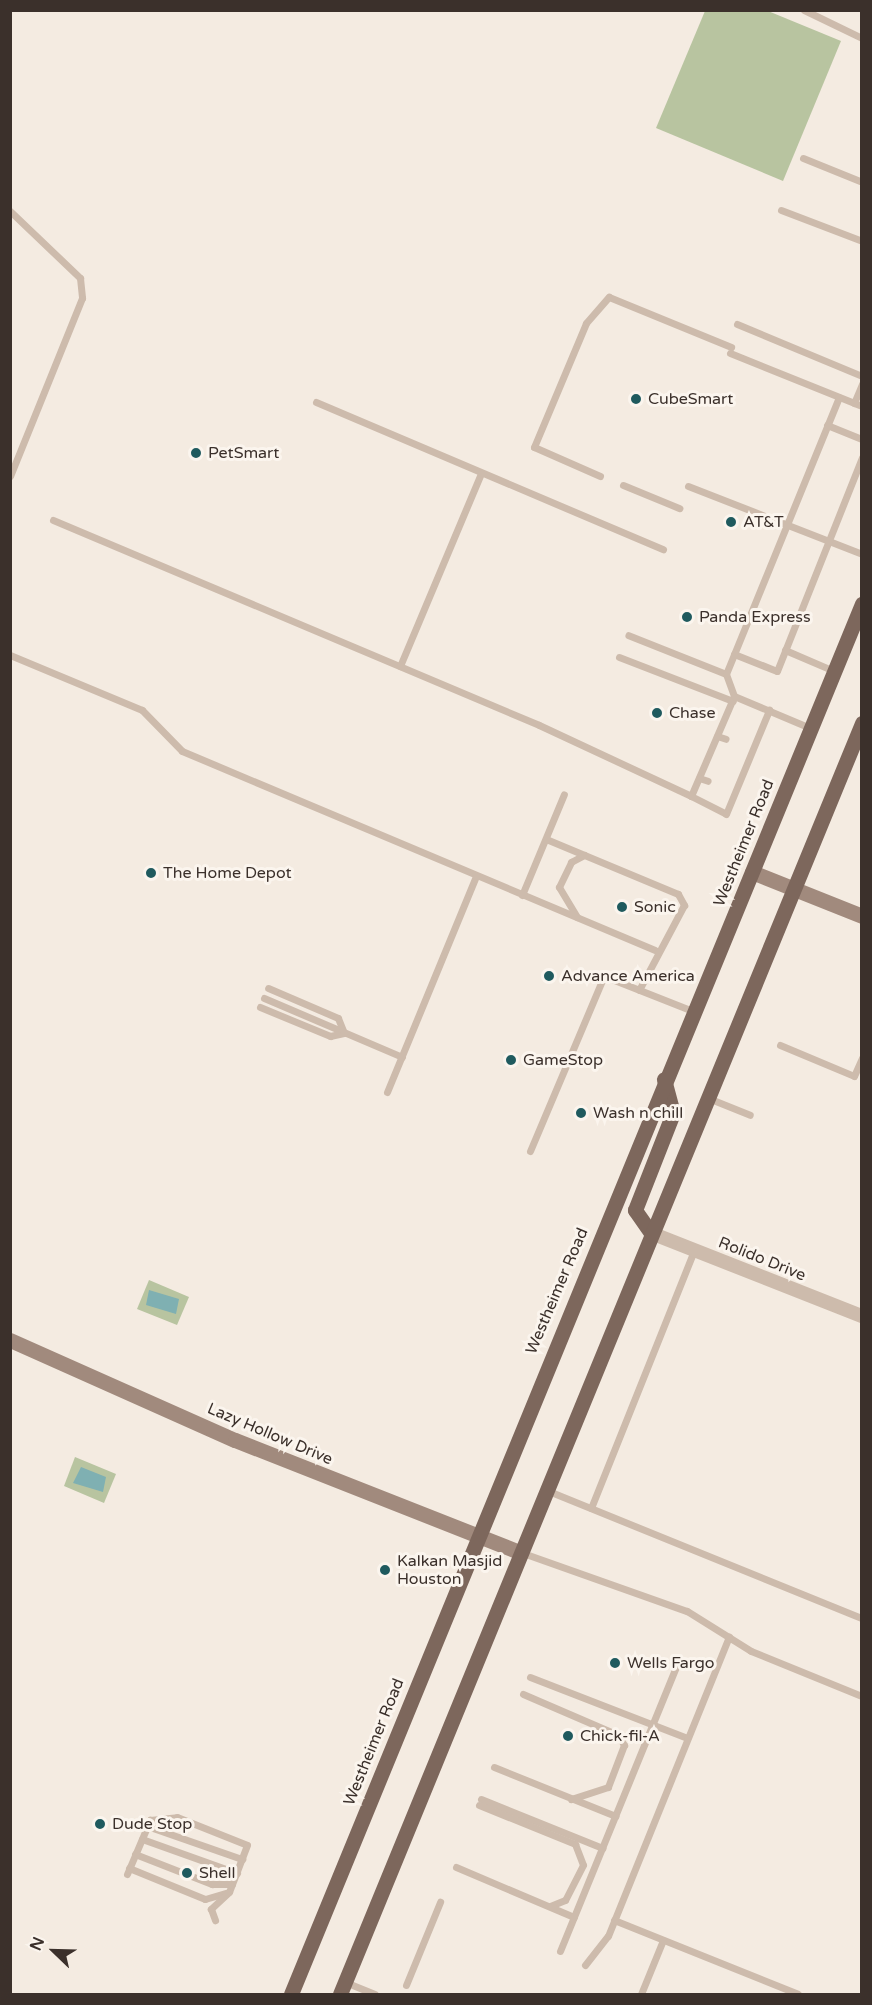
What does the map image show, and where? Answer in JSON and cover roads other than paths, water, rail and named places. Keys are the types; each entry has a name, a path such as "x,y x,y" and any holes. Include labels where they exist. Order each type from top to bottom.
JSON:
{"main road":[{"name":"Westheimer Road","path":"291,1995 476,1535 861,604"},
{"path":"343,1988 861,723"},
{"path":"651,1233 635,1210 673,1113 664,1079"}],"street":[{"path":"752,872 861,916"},
{"name":"Rolido Drive","path":"651,1233 861,1316"},
{"name":"Lazy Hollow Drive","path":"10,1340 235,1440 520,1552"}],"lane":[{"path":"804,10 861,38"},
{"path":"803,158 861,182"},
{"path":"781,210 861,241"},
{"path":"10,211 80,278 82,298 10,476"},
{"path":"600,476 534,447 586,323 609,297 858,404 861,384"},
{"path":"736,324 861,376"},
{"path":"691,796 717,736 729,718 734,699 726,674 839,397"},
{"path":"316,402 663,549"},
{"path":"827,425 861,439"},
{"path":"734,654 777,671 861,457"},
{"path":"400,666 482,472"},
{"path":"623,485 679,508"},
{"path":"688,486 861,554"},
{"path":"52,520 400,666 691,796 726,814 769,711"},
{"path":"628,635 726,674"},
{"path":"785,650 834,671"},
{"path":"10,655 142,710 182,751 656,950"},
{"path":"619,657 810,728"},
{"path":"752,726 761,729"},
{"path":"717,736 726,739"},
{"path":"744,746 753,750"},
{"path":"708,755 717,758"},
{"path":"736,766 745,769"},
{"path":"699,778 708,781"},
{"path":"727,788 736,792"},
{"path":"522,895 564,794"},
{"path":"546,839 678,894 684,905 670,938 656,950 639,990"},
{"path":"578,918 559,887 571,862 584,855"},
{"path":"387,1092 476,876"},
{"path":"530,1151 604,976 693,1011"},
{"path":"268,988 338,1018 344,1033"},
{"path":"264,998 402,1057"},
{"path":"260,1007 330,1036 344,1033"},
{"path":"780,1045 854,1076 861,1058"},
{"path":"708,1098 750,1115"},
{"path":"591,1508 694,1250"},
{"path":"546,1491 861,1618"},
{"path":"520,1552 687,1611 751,1651 861,1696"},
{"path":"585,1965 600,1950 614,1920 729,1636"},
{"path":"560,1951 679,1659"},
{"path":"530,1677 687,1738"},
{"path":"523,1694 618,1736 624,1746 608,1787 572,1799"},
{"path":"494,1767 615,1816"},
{"path":"550,1906 565,1900 583,1865 575,1844 480,1802 602,1848"},
{"path":"215,1920 211,1909 229,1892 248,1845 177,1816 150,1820 128,1871 205,1899 229,1892"},
{"path":"147,1826 242,1859"},
{"path":"142,1839 237,1873"},
{"path":"135,1854 212,1884 232,1884"},
{"path":"456,1867 574,1917"},
{"path":"406,1985 440,1902"},
{"path":"614,1920 782,1991 798,1995"},
{"path":"641,1995 663,1940"},
{"path":"343,1988 375,1995"}],"water":[{"path":"149,1290 179,1299 176,1314 146,1305"},
{"path":"81,1467 106,1477 103,1492 73,1483"}],"place":[{"name":"CubeSmart","path":"636,399"},
{"name":"PetSmart","path":"196,453"},
{"name":"AT&T","path":"731,522"},
{"name":"Panda Express","path":"687,617"},
{"name":"Chase","path":"657,713"},
{"name":"The Home Depot","path":"151,873"},
{"name":"Sonic","path":"622,907"},
{"name":"Advance America","path":"549,976"},
{"name":"GameStop","path":"511,1060"},
{"name":"Wash n chill","path":"581,1113"},
{"name":"Kalkan Masjid Houston","path":"385,1570"},
{"name":"Wells Fargo","path":"615,1663"},
{"name":"Chick-fil-A","path":"568,1736"},
{"name":"Dude Stop","path":"100,1824"},
{"name":"Shell","path":"187,1873"}]}
